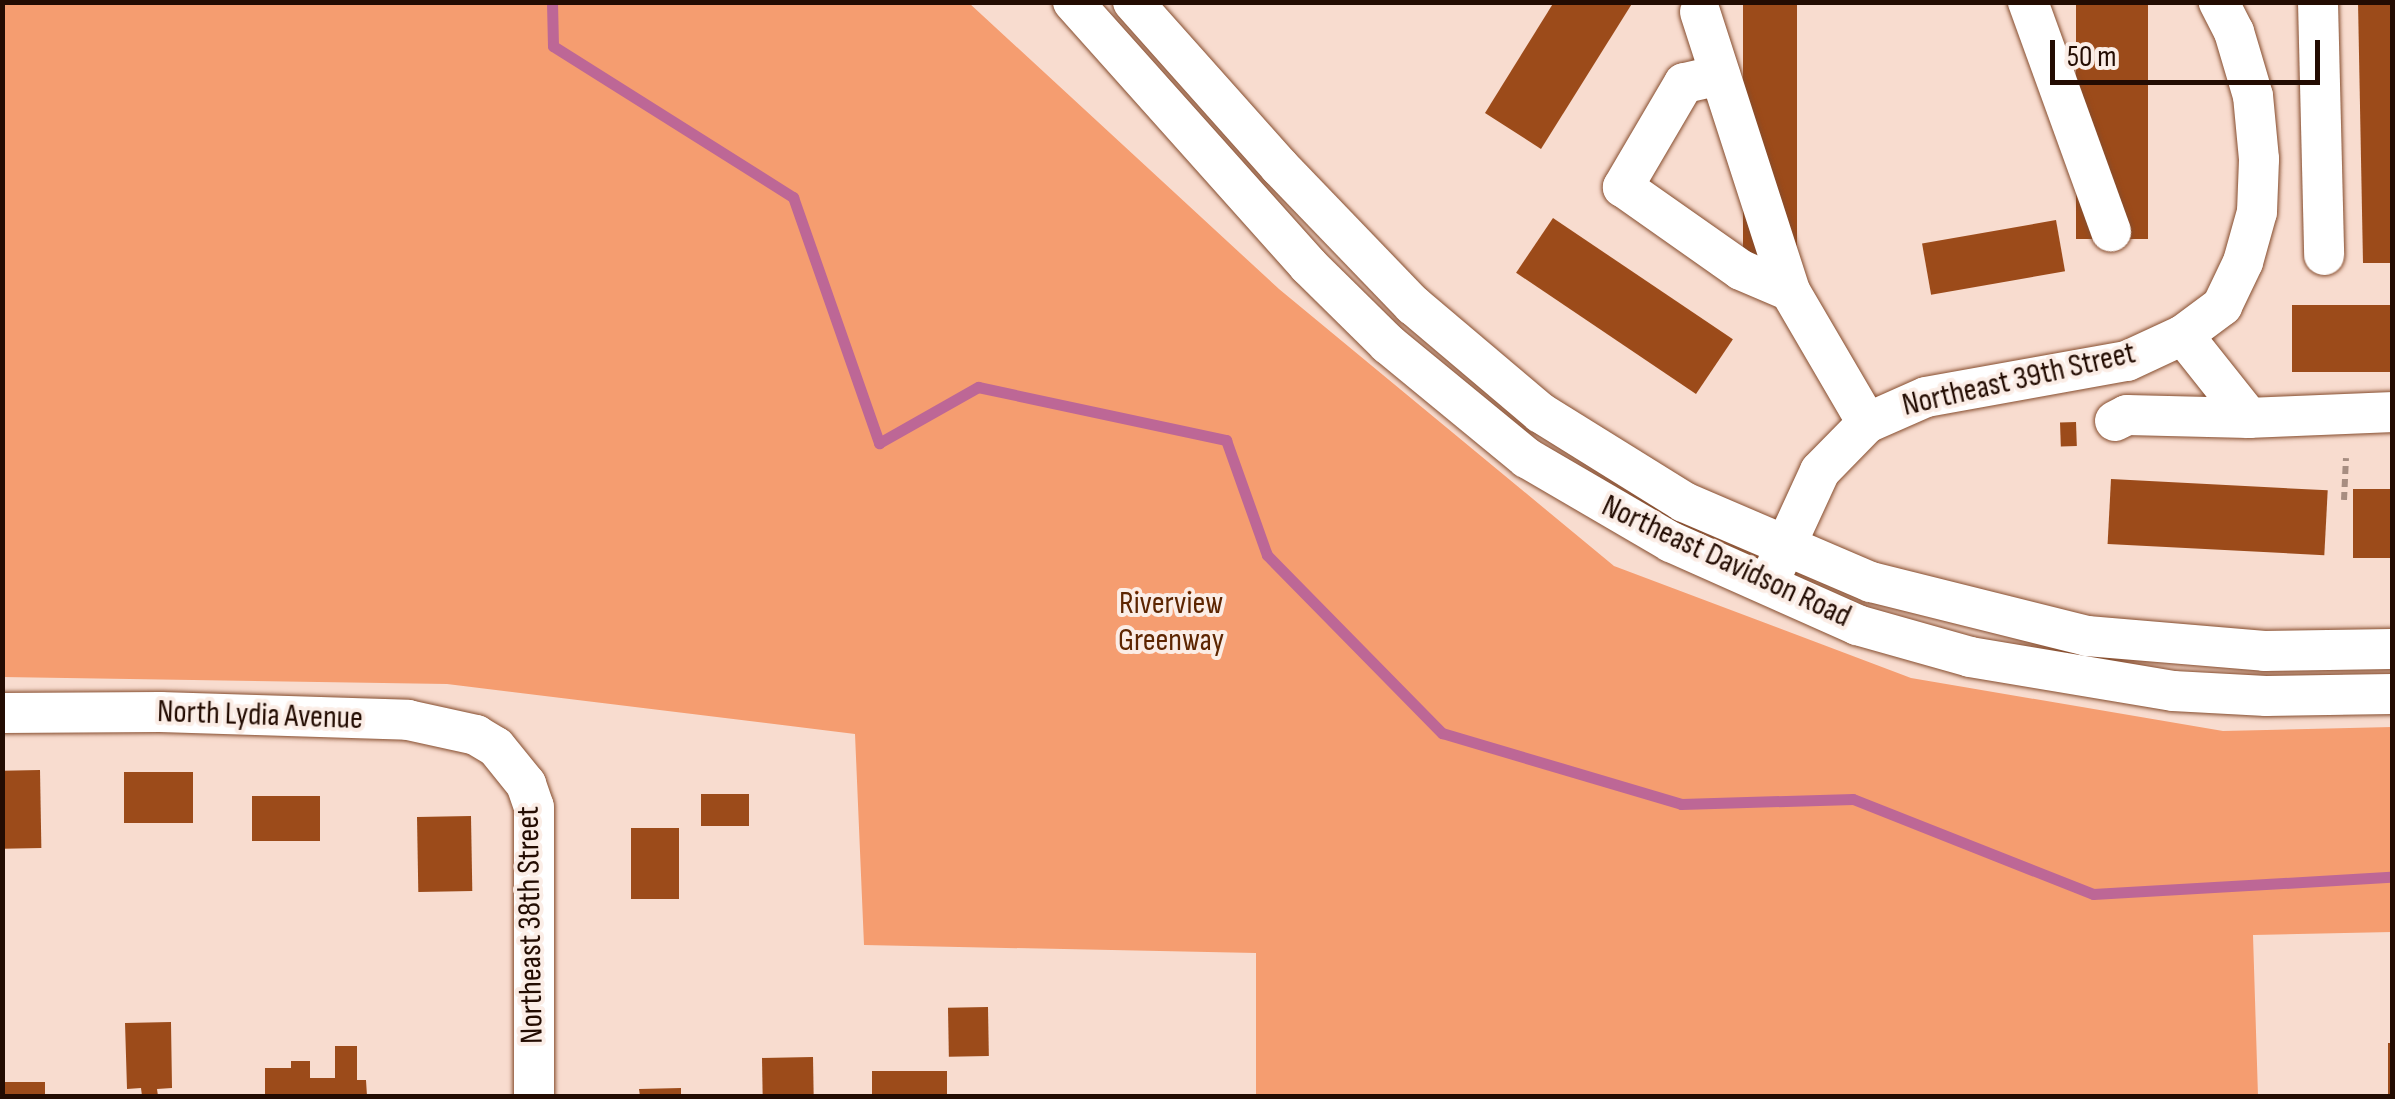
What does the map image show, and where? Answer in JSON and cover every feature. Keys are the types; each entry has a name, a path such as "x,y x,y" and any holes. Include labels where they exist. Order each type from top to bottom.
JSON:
{"street":[{"name":"Northeast Davidson Road","path":"1073,2 1309,266 1454,402 1527,458 1601,504 1768,589 1894,636 1970,657 2092,680 2266,696 2392,694"},
{"name":"Northeast Davidson Road","path":"1133,2 1345,238 1486,370 1541,413 1684,502 1871,582 2087,636 2264,651 2392,649"},
{"path":"2028,2 2111,231"},
{"name":"Northeast 39th Street","path":"1768,589 1782,546 1820,471 1867,423 1926,397 2127,361 2183,335 2222,306 2243,262 2257,212 2259,159 2253,96 2234,32 2219,2"},
{"path":"2318,2 2324,255"},
{"path":"1700,12 1790,291 1867,423"},
{"path":"1720,75 1684,83 1623,187 1741,270 1790,291"},
{"path":"2183,335 2249,418"},
{"path":"2114,421 2127,416 2249,418 2392,412"},
{"name":"North Lydia Avenue","path":"2,713 160,712 408,720 476,735 508,758"},
{"name":"Northeast 38th Street","path":"508,758 526,784 534,807 534,1096"}],"path":[{"path":"2344,500 2346,458"}],"green space":[{"name":"Riverview Greenway","path":"3,2 969,3 1279,289 1614,566 1911,678 2223,731 2392,727 2392,932 2253,935 2258,1096 1256,1096 1256,953 864,945 855,734 447,684 3,677"}],"building":[{"path":"1554,2 1633,2 1541,149 1485,113"},
{"path":"1743,2 1797,2 1797,261 1743,261"},
{"path":"2076,2 2148,2 2148,239 2076,239"},
{"path":"2358,2 2392,2 2392,263 2363,263"},
{"path":"1553,218 1733,339 1696,394 1516,273"},
{"path":"2056,220 2065,271 1931,295 1922,244"},
{"path":"2292,305 2392,305 2392,372 2292,372"},
{"path":"2076,422 2077,446 2061,447 2060,423"},
{"path":"2111,479 2328,490 2324,555 2108,544"},
{"path":"2353,489 2392,489 2392,558 2353,558"},
{"path":"40,770 41,848 3,849 2,771"},
{"path":"124,772 193,772 193,823 124,823"},
{"path":"701,794 749,794 749,826 701,826"},
{"path":"252,796 320,796 320,841 252,841"},
{"path":"471,816 472,891 418,892 417,817"},
{"path":"631,828 679,828 679,899 631,899"},
{"path":"988,1007 989,1056 949,1057 948,1008"},
{"path":"171,1022 172,1088 157,1089 158,1096 142,1096 141,1088 127,1089 125,1023"},
{"path":"2388,1043 2392,1043 2392,1096 2388,1096"},
{"path":"335,1046 357,1046 357,1080 366,1080 367,1096 265,1096 265,1068 291,1068 291,1061 310,1061 310,1078 335,1078"},
{"path":"813,1057 814,1096 763,1096 762,1058"},
{"path":"872,1071 947,1071 947,1096 872,1096"},
{"path":"2,1082 45,1082 45,1096 2,1096"},
{"path":"681,1088 681,1096 640,1096 639,1089"}],"waterway":[{"path":"552,2 553,46 793,197 879,443 978,387 1226,440 1267,555 1442,733 1681,804 1853,799 2093,894 2391,877"}]}
